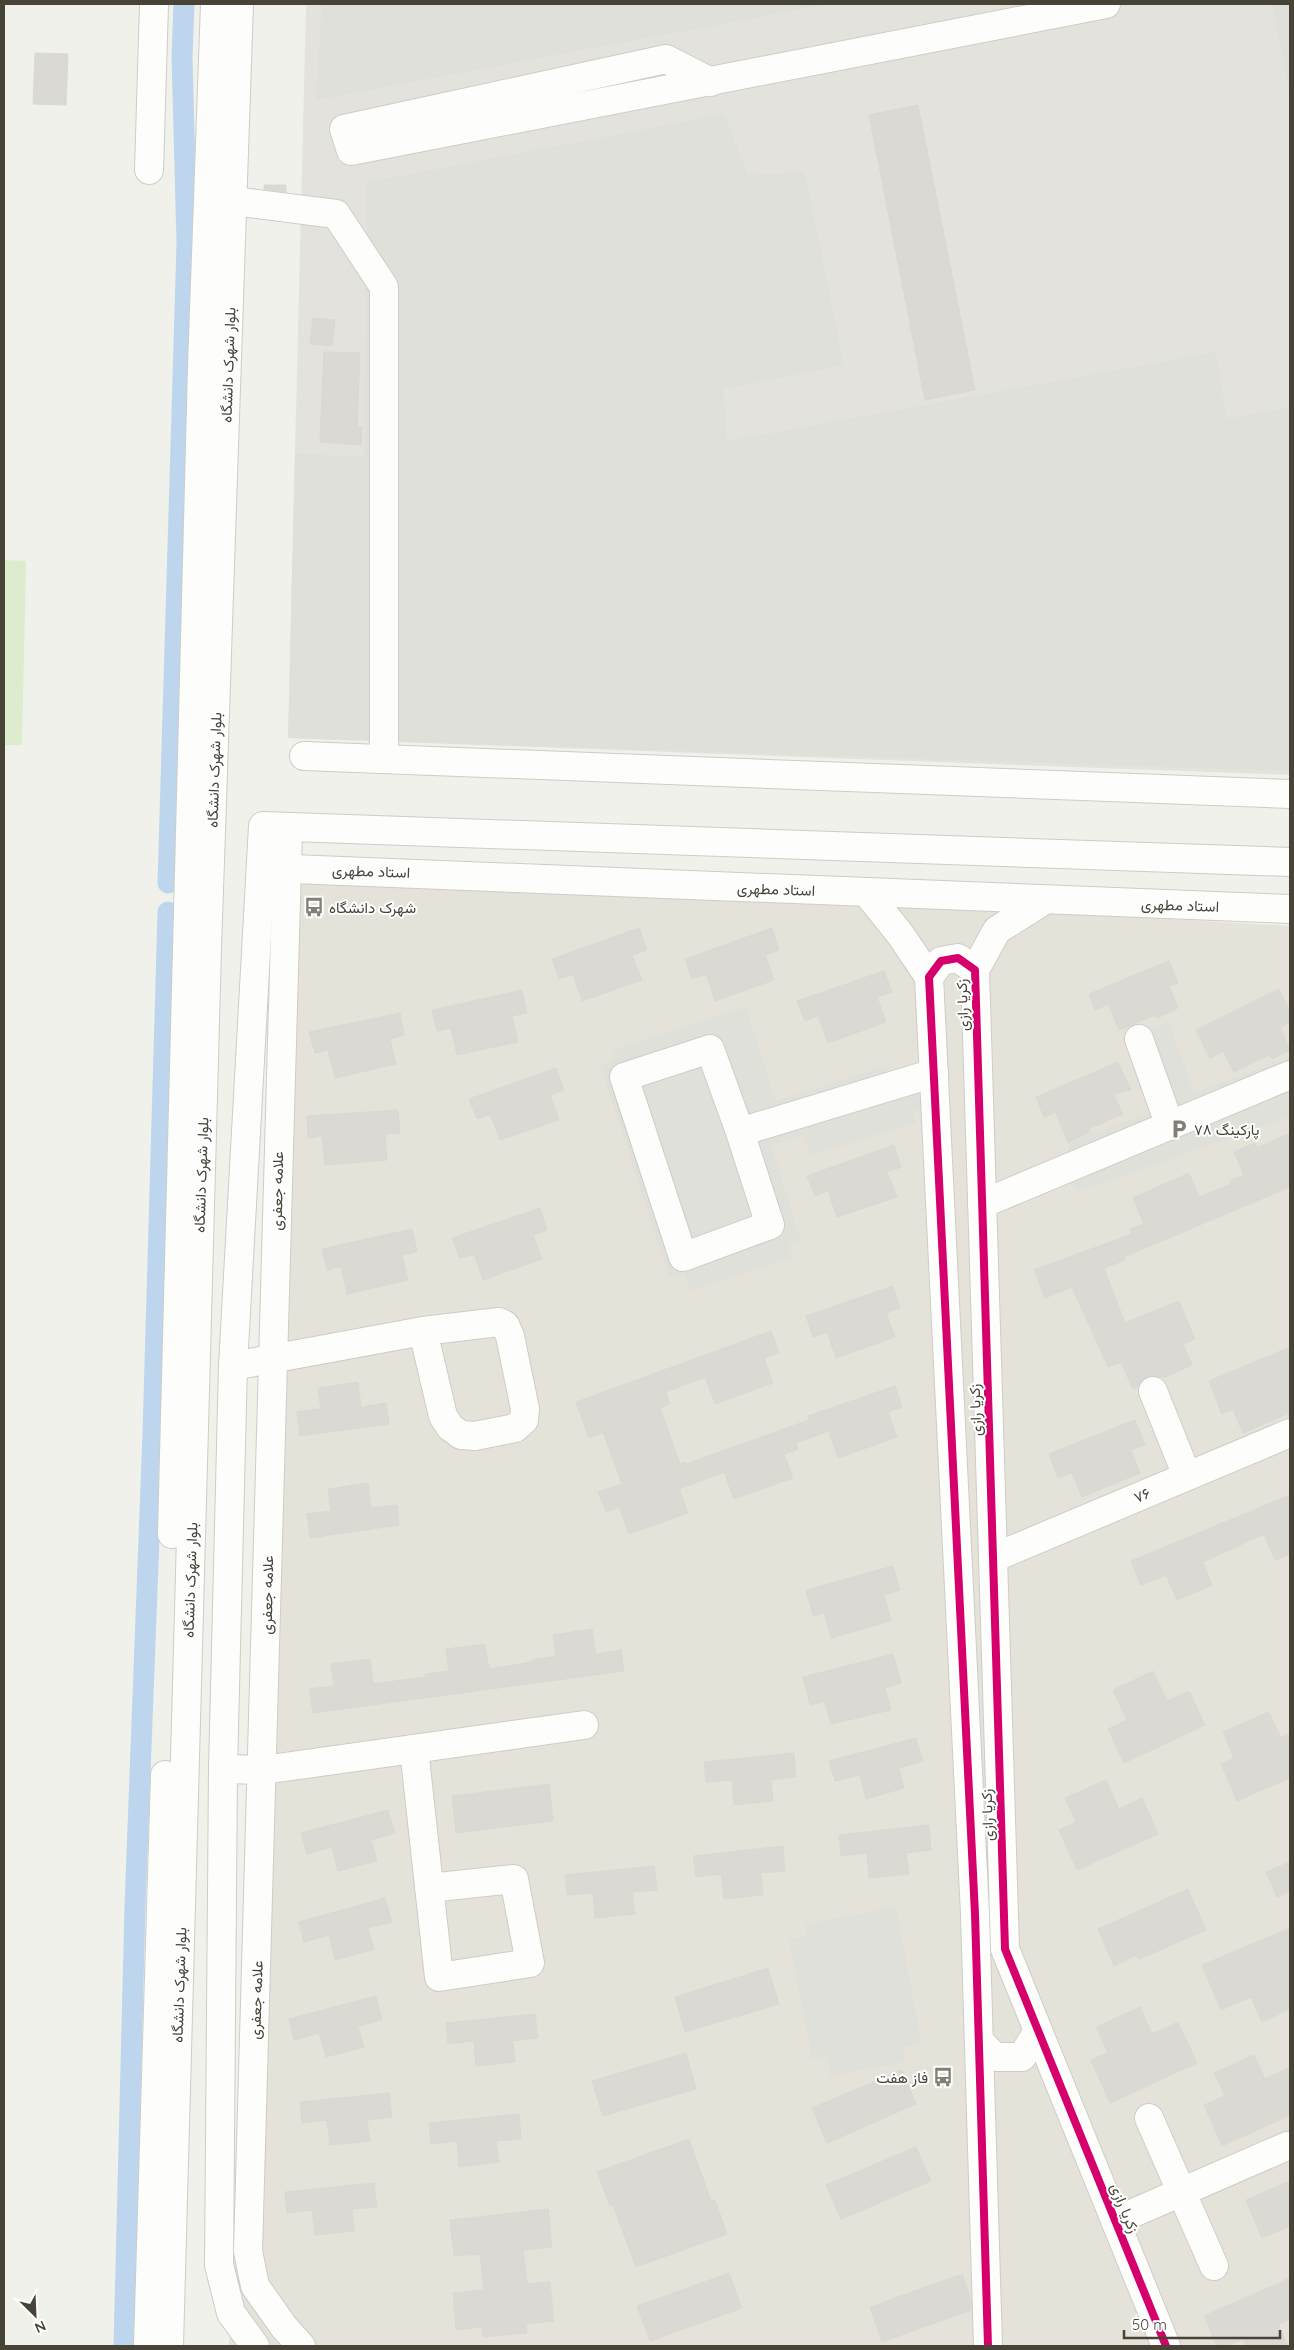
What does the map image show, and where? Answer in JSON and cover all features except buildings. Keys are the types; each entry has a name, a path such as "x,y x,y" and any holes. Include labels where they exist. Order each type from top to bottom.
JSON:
{"street":[{"path":"149,170 154,4"},
{"name":"بلوار شهرک دانشگاه","path":"148,2346 172,1530 202,367 215,4"},
{"name":"بلوار شهرک دانشگاه","path":"168,2346 207,959 234,201 239,4"},
{"path":"711,82 666,59 344,130 351,151 711,82 1106,4"},
{"path":"234,201 336,214 384,287 384,759"},
{"path":"304,756 1290,794"},
{"name":"علامه جعفری","path":"255,2346 231,2313 219,2265 223,1769 233,1366 276,827 1290,862"},
{"name":"علامه جعفری","path":"273,868 273,1358 263,1770 248,2251 255,2286 284,2327 301,2346"},
{"name":"استاد مطهری","path":"273,868 1290,909"},
{"path":"866,893 900,934 929,977"},
{"path":"975,970 997,930 1045,900"},
{"name":"زکریا رازی","path":"988,2346 980,2042 957,1512 929,977 941,961 958,958 975,970 1005,1949 1166,2346"},
{"path":"1139,1039 1170,1126"},
{"path":"710,1048 740,1132 770,1226 684,1257 624,1077 710,1048"},
{"path":"740,1132 934,1073"},
{"path":"982,1204 1290,1076"},
{"path":"938,1138 980,1136"},
{"path":"233,1366 423,1331 486,1322 499,1322 506,1325 510,1336 526,1409 524,1420 515,1428 476,1436 462,1435 450,1428 443,1416 423,1331"},
{"path":"1153,1391 1187,1476"},
{"name":"۷۶","path":"993,1558 1290,1433"},
{"path":"957,1512 992,1511"},
{"path":"223,1769 263,1770 584,1725"},
{"path":"414,1749 429,1888 439,1976 530,1962 514,1879 429,1888"},
{"path":"980,2042 995,2057 1022,2057 1038,2031"},
{"path":"1149,2118 1214,2266"},
{"path":"1115,2221 1287,2146"}],"shaded area":[{"path":"306,4 1290,4 1290,775 288,738"},
{"path":"322,4 829,4 316,100"},
{"path":"1272,4 1290,4 1290,94"},
{"path":"724,114 748,175 805,172 844,365 724,389 727,441 1216,352 1227,419 1290,407 1290,771 288,738 295,453 364,457 367,182"},
{"path":"286,868 1290,926 1290,2346 229,2346"},
{"path":"746,1007 776,1101 882,1067 893,1078 925,1067 937,1104 913,1112 916,1122 810,1156 803,1135 771,1145 801,1240 789,1244 793,1258 690,1291 684,1273 669,1278 600,1066 615,1061 612,1050"},
{"name":"پارکینگ ۷۸","path":"1169,1022 1194,1092 1283,1061 1290,1080 1290,1117 1077,1192 1068,1181 996,1213 1068,1154 1068,1142 1149,1113 1123,1038"},
{"path":"896,1907 922,2044 904,2047 904,2062 830,2076 827,2056 812,2059 789,1940 807,1936 805,1924"}],"green space":[{"path":"4,560 26,561 22,745 4,745"}],"waterway":[{"path":"168,883 187,243 182,57 184,4"},
{"path":"124,2346 135,1906 153,1433 168,912"}],"cycle path":[{"path":"988,2346 975,1914 929,977 941,961 958,958 975,970 1005,1949 1166,2346"}],"place":[{"name":"شهرک دانشگاه","path":"314,907"},
{"name":"پارکینگ ۷۸","path":"1179,1129"},
{"name":"فاز هفت","path":"943,2077"}]}
